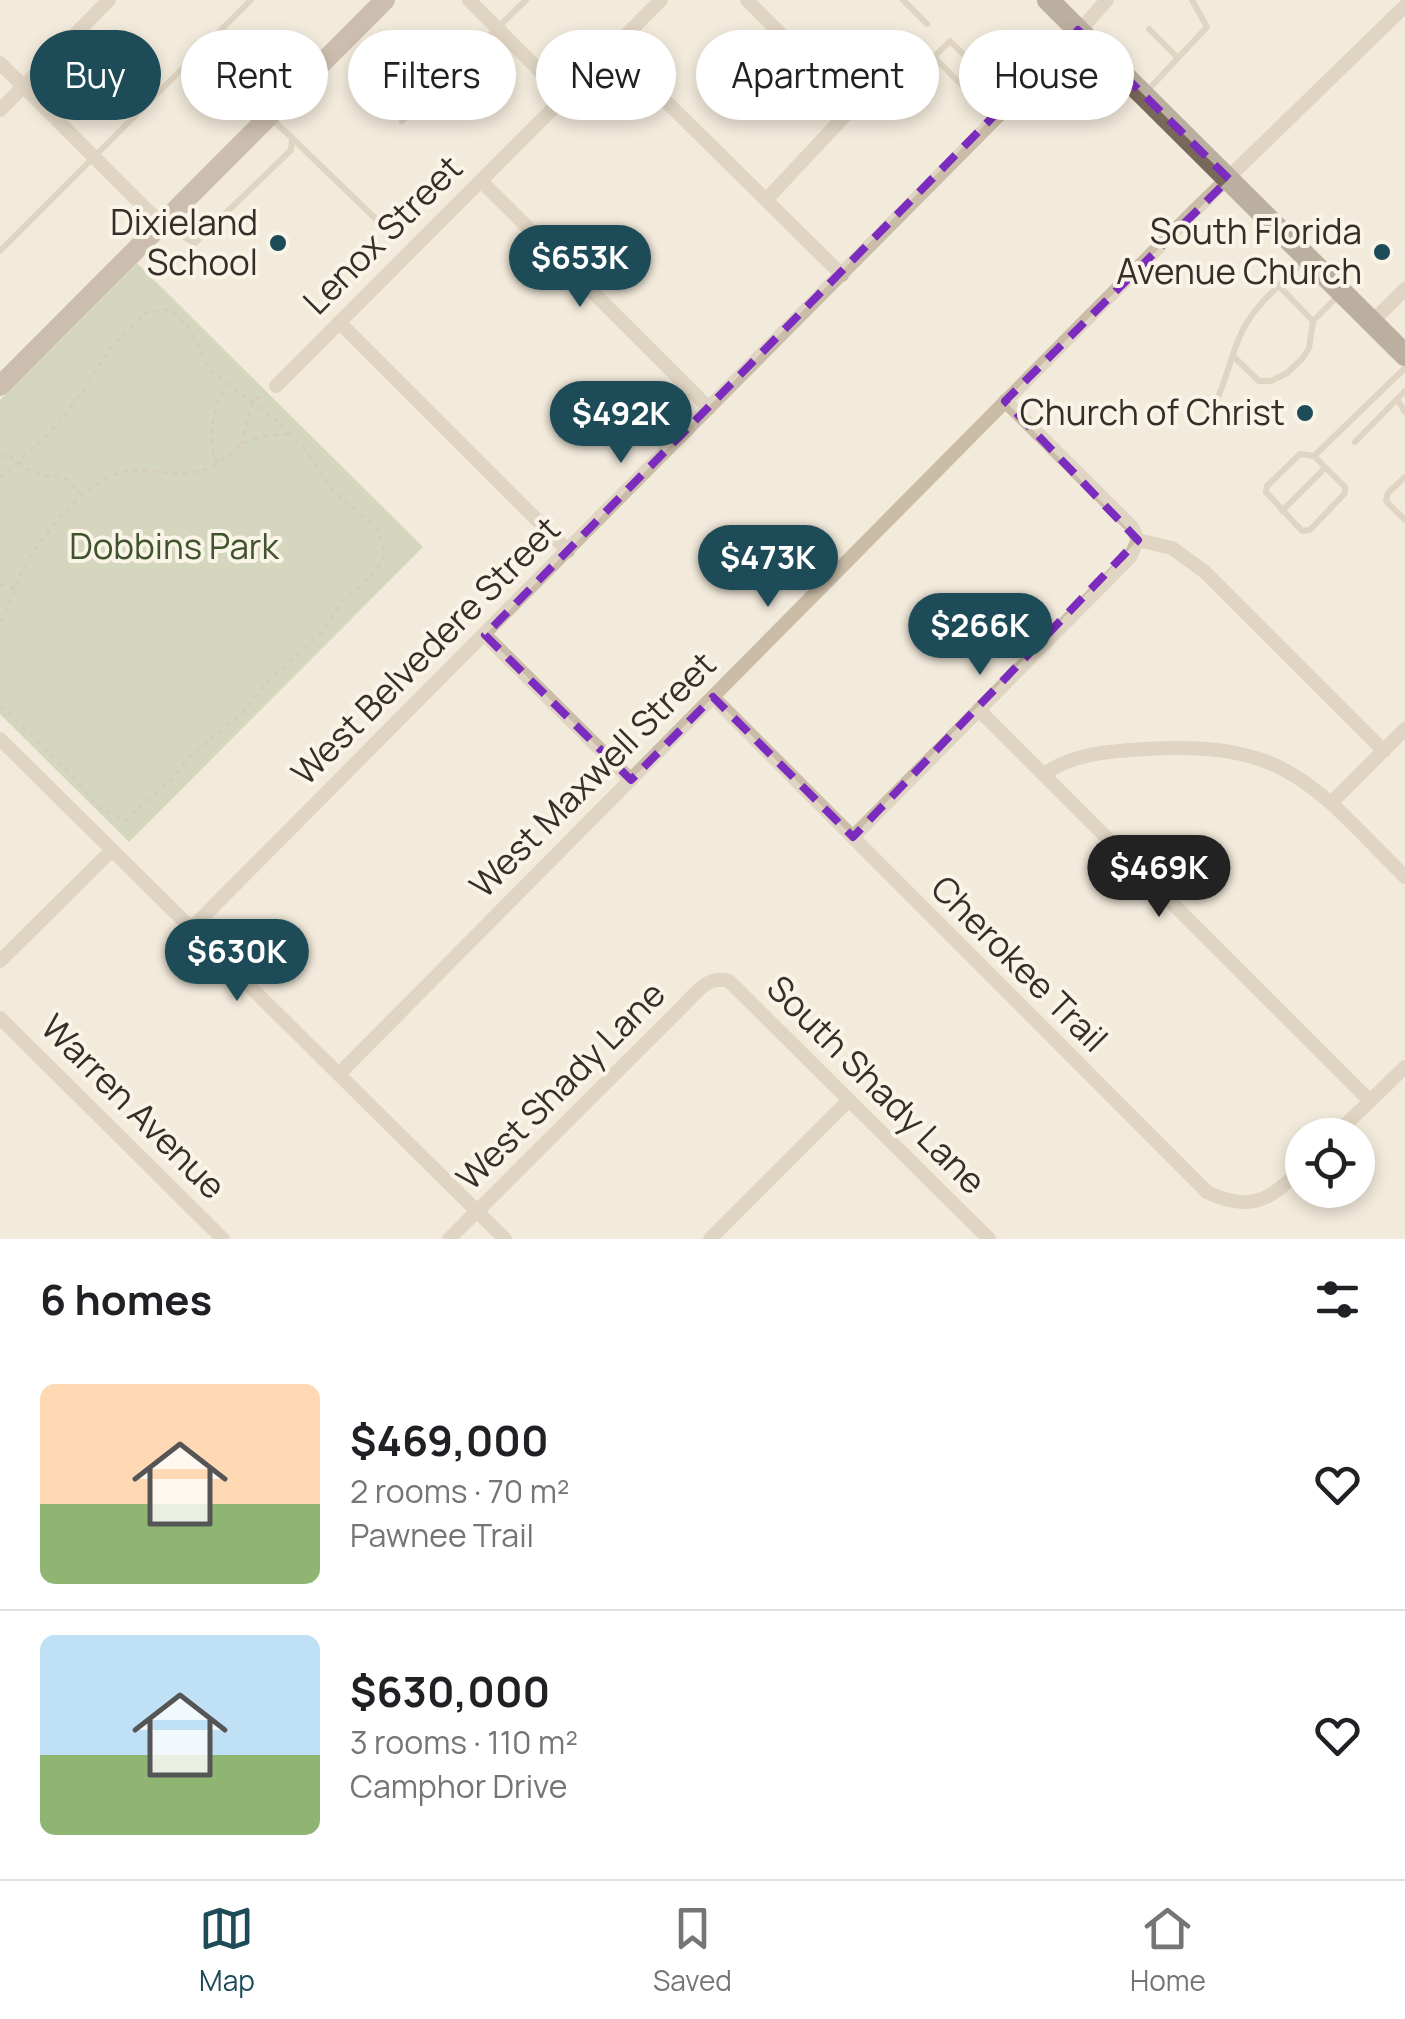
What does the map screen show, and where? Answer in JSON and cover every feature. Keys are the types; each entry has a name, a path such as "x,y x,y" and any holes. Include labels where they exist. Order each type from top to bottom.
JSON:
{"main road":[{"path":"1048,0 1078,30"},
{"path":"1134,85 1405,354"}],"street":[{"path":"0,110 109,0"},
{"path":"328,57 385,0"},
{"path":"469,0 536,67"},
{"name":"Lenox Street","path":"631,30 662,0"},
{"path":"747,0 854,107 766,200"},
{"name":"West Belvedere Street","path":"1078,30 1107,0"},
{"name":"West Maxwell Street","path":"338,1074 1005,401 1405,6"},
{"path":"0,63 161,224"},
{"path":"676,112 842,274"},
{"path":"0,386 266,120"},
{"name":"Lenox Street","path":"276,386 541,120"},
{"name":"West Belvedere Street","path":"192,928 994,120"},
{"path":"480,180 709,408"},
{"path":"1372,322 1405,289"},
{"path":"338,322 568,551"},
{"path":"1005,401 1131,526 1138,540"},
{"path":"853,837 1130,557 1138,540"},
{"path":"1138,540 1172,548 1204,572 1384,751"},
{"path":"484,634 631,780"},
{"name":"Cherokee Trail","path":"714,697 1207,1192 1232,1202 1251,1203 1272,1196 1285,1184"},
{"path":"979,710 1369,1100"},
{"path":"1332,802 1405,729"},
{"path":"0,739 505,1239"},
{"path":"1044,774 1064,760 1123,750 1192,746 1268,761 1300,777 1332,802 1405,876"},
{"path":"0,962 112,850"},
{"name":"South Shady Lane","path":"718,978 729,981 979,1236"},
{"name":"West Shady Lane","path":"449,1239 700,989 718,978"},
{"name":"Warren Avenue","path":"0,1018 224,1239"},
{"path":"1352,1118 1405,1068"},
{"path":"710,1239 849,1100"}],"lane":[{"path":"0,251 251,0"},
{"path":"402,121 526,0"},
{"path":"903,0 927,24"},
{"path":"1144,95 1207,27 1192,0"},
{"path":"1148,29 1178,58"},
{"path":"959,50 950,41 934,57 959,82"},
{"path":"274,120 378,222"},
{"path":"161,224 195,243 292,150 292,138"},
{"path":"1211,411 1242,332 1307,258"},
{"path":"1279,286 1313,321"},
{"path":"1233,356 1259,381 1271,381 1287,373 1309,348 1313,321 1342,292"},
{"path":"1314,456 1405,368"},
{"path":"1355,442 1405,391"},
{"path":"1397,399 1405,412"},
{"path":"1300,454 1314,456 1325,468 1345,487 1345,493 1310,530 1302,531 1268,498 1267,486 1300,454"},
{"path":"1282,511 1325,468"},
{"path":"1405,476 1388,493 1386,501 1405,520"}],"path":[{"path":"0,478 51,432 112,344 146,312 171,309 180,315 208,366 290,434 331,489 379,532 385,554 376,570 340,604 320,634 270,679 241,714 120,822 99,808 63,766 0,705"},
{"path":"218,465 212,441 218,398 228,384"},
{"path":"240,448 253,400 271,391 263,408"},
{"path":"0,622 30,559 82,496 114,474 183,474 218,465 260,438 290,434"},
{"path":"0,456 10,456 34,473 67,479 82,496"},
{"path":"0,584 17,590"}],"highlighted area":[{"path":"1078,30 1229,179 1005,401 1138,540 853,837 713,697 631,780 485,635"}],"green space":[{"name":"Dobbins Park","path":"137,263 423,547 129,842 0,714 0,400"}],"place":[{"name":"Dixieland School","path":"278,243"},
{"name":"South Florida Avenue Church","path":"1382,252"},
{"name":"Church of Christ","path":"1305,413"}]}
